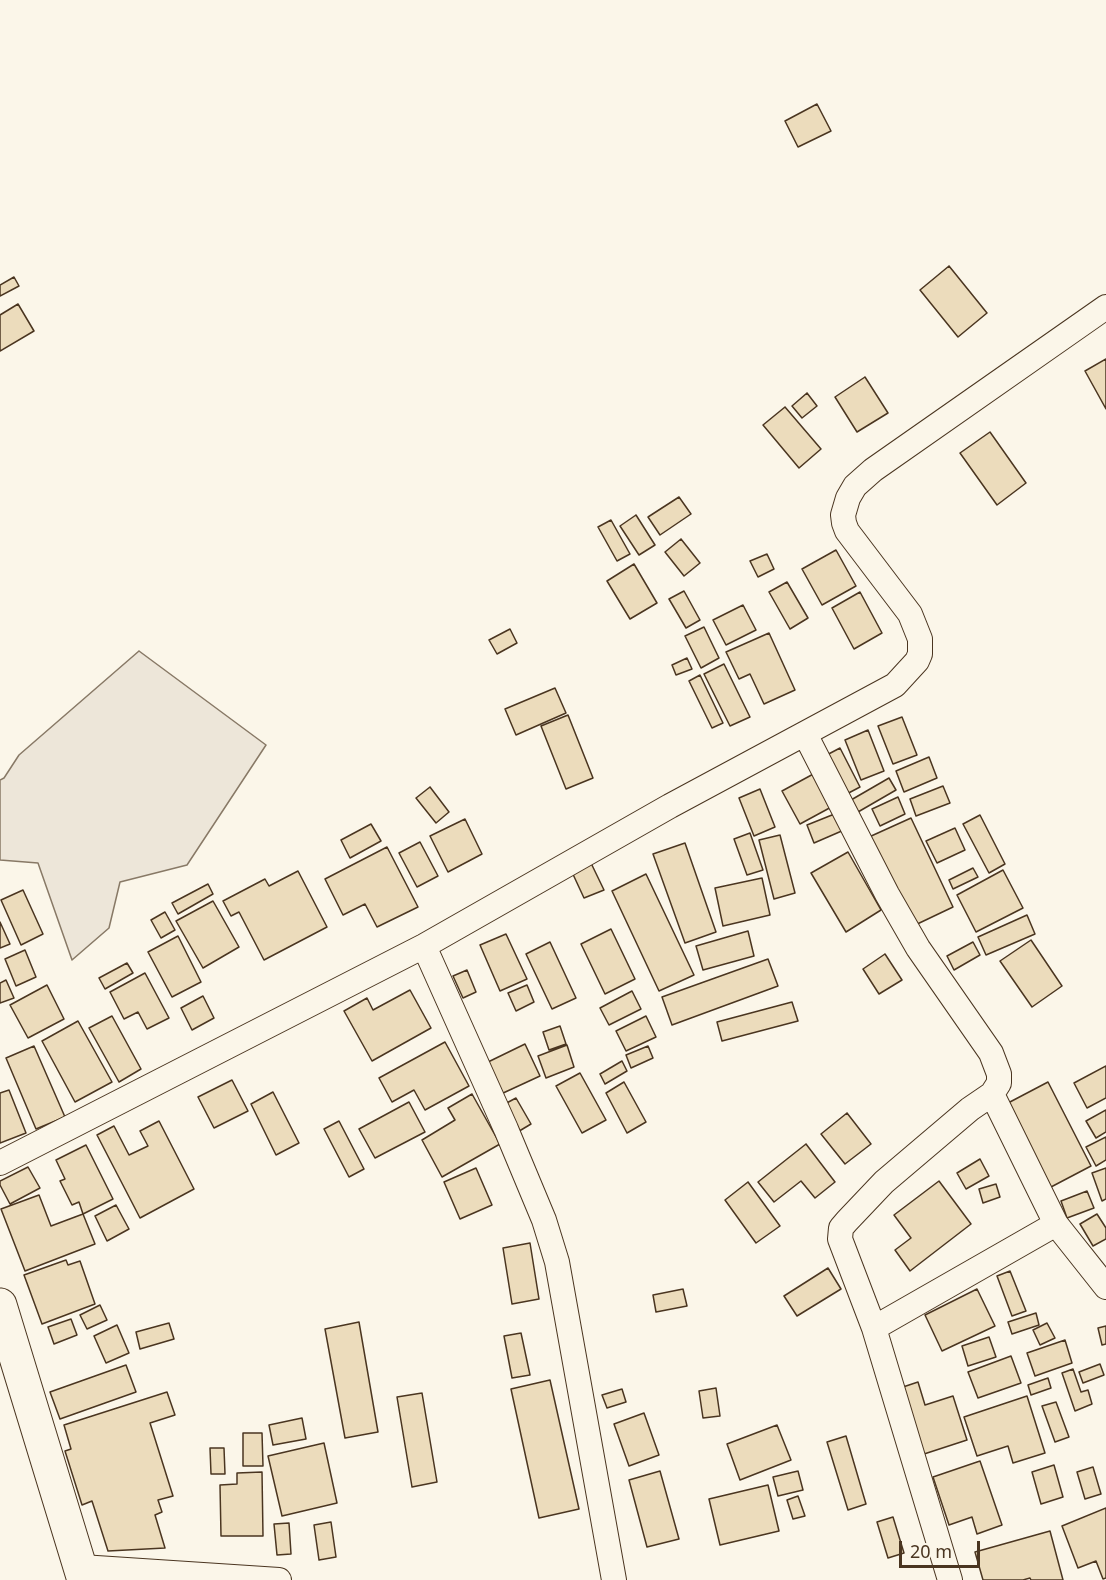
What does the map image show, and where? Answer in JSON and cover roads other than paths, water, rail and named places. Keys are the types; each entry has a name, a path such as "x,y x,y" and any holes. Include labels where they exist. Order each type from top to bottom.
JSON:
{"main road":[{"path":"0,1305 82,1574"}],"street":[{"path":"0,1163 424,946 670,806 895,685 917,661 920,654 920,639 909,614 852,539 844,523 844,508 848,498 855,486 873,470 1106,307"},
{"path":"805,734 887,894 918,948 991,1053 999,1074 999,1083 992,1094 970,1109 884,1182 841,1228 840,1239 874,1328 950,1580"},
{"path":"424,946 506,1129 544,1220 557,1262 614,1580"},
{"path":"992,1094 1056,1224 1106,1287"},
{"path":"874,1328 1056,1224"},
{"path":"82,1574 279,1580"}]}
